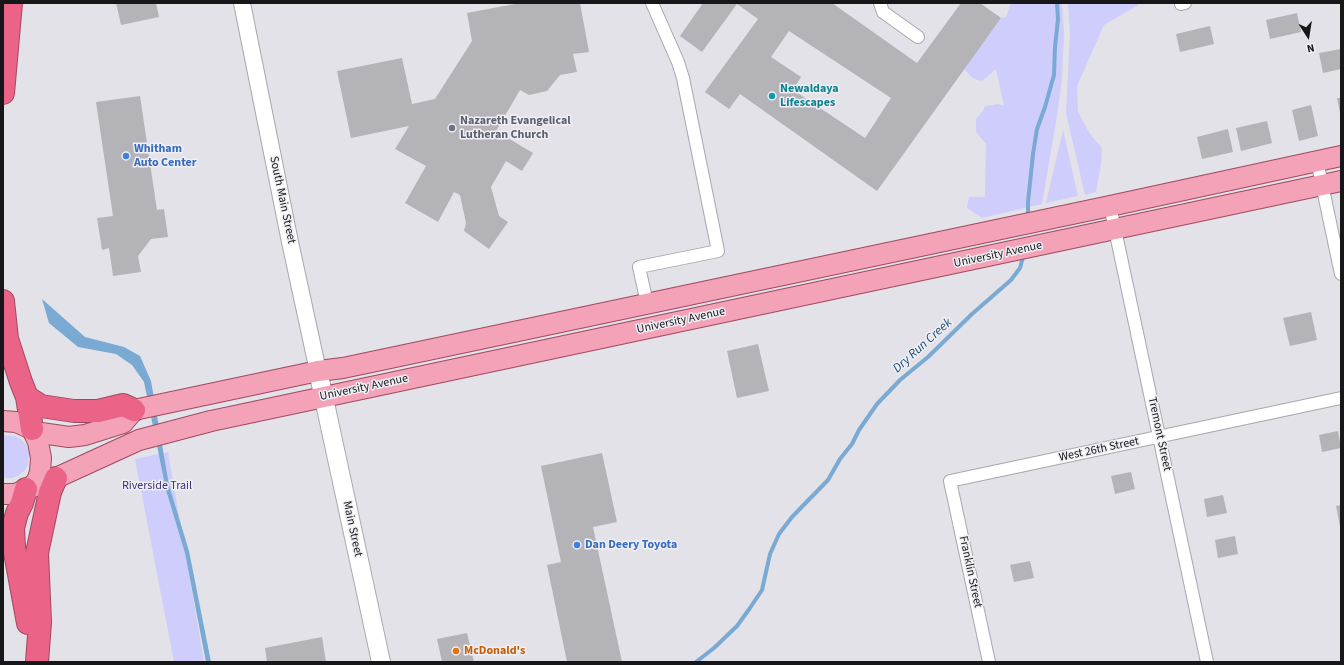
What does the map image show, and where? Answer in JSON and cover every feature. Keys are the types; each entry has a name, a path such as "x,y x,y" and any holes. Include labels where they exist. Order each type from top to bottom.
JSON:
{"highway":[{"path":"3,93 11,3"},
{"path":"3,301 7,339 27,397 33,431"},
{"path":"27,397 41,406 74,411 98,411 124,405 134,410"},
{"path":"36,662 40,622 37,553 50,492 56,478"},
{"path":"28,489 17,513 13,528 14,547 33,662"}],"main road":[{"name":"University Avenue","path":"134,410 318,371 343,368 1055,218 1341,156"},
{"name":"University Avenue","path":"3,494 15,494 56,478 139,440 169,431 324,396 1054,243 1332,183"},
{"name":"South Main Street","path":"318,371 324,396"},
{"name":"Main Street","path":"324,396 381,662"},
{"path":"3,421 16,422 33,431 69,437 85,435 123,423 134,410"},
{"path":"28,489 37,481 40,472 41,458 38,442 33,431"}],"street":[{"name":"South Main Street","path":"242,3 290,242 318,371"},
{"path":"647,303 639,268 718,251 683,78 678,62 652,3"},
{"path":"880,3 883,12 918,37"},
{"path":"1317,161 1332,183 1341,274"},
{"name":"Tremont Street","path":"1110,206 1207,662"},
{"name":"West 26th Street","path":"950,481 1341,398"},
{"name":"Franklin Street","path":"950,481 989,662"}],"green space":[{"path":"1011,3 1062,3 1064,33 1062,78 1058,110 1042,204 982,218 967,208 969,197 985,197 986,144 976,132 976,119 983,111 985,106 998,104 1004,106 996,69 982,81 974,79 964,69 1001,18 1006,17"},
{"path":"1068,3 1139,3 1137,6 1104,25 1077,86 1078,112 1090,134 1102,148 1101,165 1096,192 1085,195 1066,113 1070,33"},
{"path":"1063,130 1078,196 1046,203"},
{"path":"3,435 15,436 22,440 29,451 28,465 24,471 12,478 3,478"},
{"name":"Riverside Trail","path":"168,452 204,662 174,662 135,459"}],"shaded area":[{"path":"42,299 85,337 124,347 140,356 151,381 169,485 189,551 211,662 206,662 185,553 166,490 144,382 132,365 116,354 78,347 49,323"}],"building":[{"path":"116,3 156,3 159,17 121,25"},
{"name":"Nazareth Evangelical Lutheran Church","path":"520,3 580,3 589,52 573,54 577,72 560,75 547,91 529,95 520,90 496,131 533,153 522,171 506,161 491,187 499,216 508,222 489,249 464,231 466,223 460,195 454,192 438,222 405,203 426,166 395,149 409,126 351,138 337,71 402,58 412,104 435,99 472,41 467,13"},
{"name":"Newaldaya Lifescapes","path":"703,3 832,3 917,63 961,3 980,3 1001,18 877,191 740,94 729,109 705,92 758,19 737,4 702,52 680,36","holes":["789,31 891,98 865,138 793,90 801,77 771,57"]},
{"path":"1297,13 1301,32 1270,39 1266,20"},
{"path":"1210,26 1214,44 1180,52 1176,34"},
{"path":"1341,49 1341,69 1323,73 1319,53"},
{"name":"Whitham Auto Center","path":"140,96 157,210 164,209 168,237 151,239 138,256 141,272 113,276 109,248 102,250 97,218 113,216 96,102"},
{"path":"1337,98 1341,98 1341,113 1340,113"},
{"path":"1311,105 1318,136 1299,141 1292,110"},
{"path":"1267,121 1272,143 1241,151 1236,128"},
{"path":"1228,129 1233,152 1202,159 1197,137"},
{"path":"1311,312 1317,340 1290,346 1283,318"},
{"path":"758,344 769,391 737,398 727,351"},
{"path":"1338,431 1341,448 1322,452 1319,435"},
{"name":"Dan Deery Toyota","path":"602,453 617,522 593,527 622,662 567,662 547,565 561,562 541,466"},
{"path":"1131,472 1135,489 1115,494 1111,476"},
{"path":"1223,495 1227,513 1207,517 1204,499"},
{"path":"1341,505 1341,526 1340,526 1336,506"},
{"path":"1235,536 1238,554 1218,558 1215,540"},
{"path":"1030,561 1034,578 1014,582 1010,565"},
{"name":"McDonald's","path":"467,633 474,662 442,662 437,639"},
{"path":"322,637 326,662 267,662 265,648"}],"waterway":[{"name":"Dry Run Creek","path":"1028,217 1028,202 1037,129 1054,75 1058,19 1057,3"},
{"name":"Dry Run Creek","path":"696,662 714,648 737,626 750,608 762,590 770,554 779,534 792,517 828,480 840,459 852,444 859,430 877,404 900,380 928,357 972,314 1011,280 1020,268 1024,253"}],"place":[{"name":"Newaldaya Lifescapes","path":"772,96"},
{"name":"Nazareth Evangelical Lutheran Church","path":"452,128"},
{"name":"Whitham Auto Center","path":"126,156"},
{"name":"Dan Deery Toyota","path":"577,545"},
{"name":"McDonald's","path":"456,651"}]}
